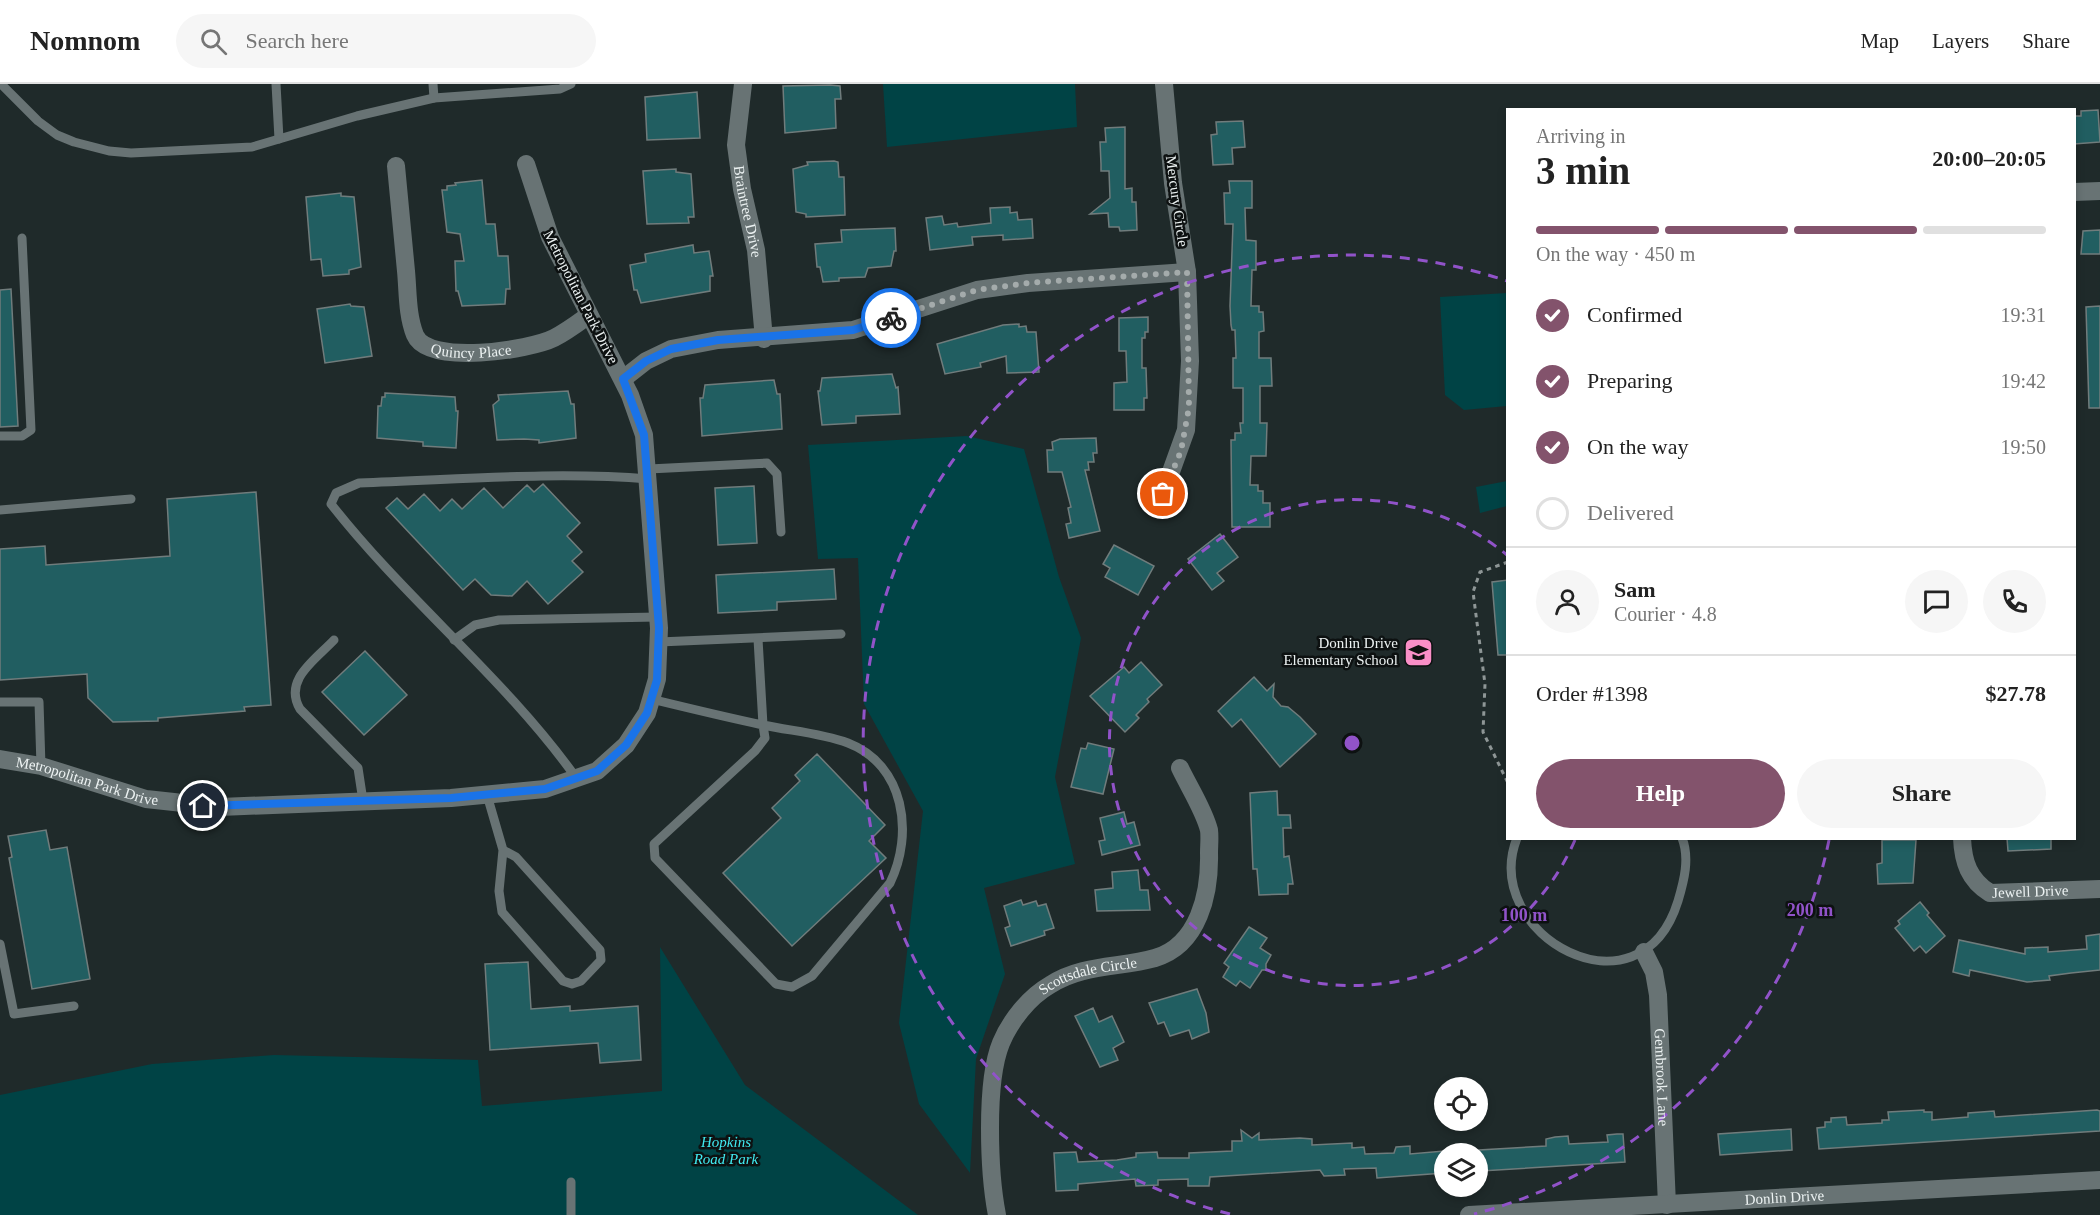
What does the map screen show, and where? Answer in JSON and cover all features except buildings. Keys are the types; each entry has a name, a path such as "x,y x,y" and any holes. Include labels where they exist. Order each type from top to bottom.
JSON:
{"street":[{"name":"Braintree Drive","path":"743,84 736,145 742,189 756,250 764,339"},
{"name":"Mercury Circle","path":"1163,494 1181,451 1189,407 1187,272 1173,183 1164,84"},
{"name":"Metropolitan Park Drive","path":"0,759 41,766 146,799 220,807 487,795 545,789 597,771 626,745 647,713 657,680 658,617 649,474 644,435 623,379 550,237 526,164"},
{"name":"Quincy Place","path":"396,166 409,311 420,343 435,349 459,352 496,352 555,338 589,315"},
{"path":"2076,192 2100,191"},
{"path":"623,379 646,361 671,349 718,340 764,339 853,330 977,290 1028,283 1187,272"},
{"name":"Scottsdale Circle","path":"997,1215 990,1175 993,1082 1000,1044 1020,1012 1047,986 1062,977 1092,968 1159,957 1175,948 1188,935 1198,918 1210,877 1209,830 1180,768"},
{"name":"Jewell Drive","path":"1962,840 1968,873 1979,886 1990,892 2100,889"},
{"name":"Gembrook Lane","path":"1644,952 1654,972 1658,995 1667,1204"},
{"name":"Donlin Drive","path":"1469,1215 2100,1180"}],"lane":[{"path":"1,84 38,121 57,135 109,151 225,151 252,147 357,116 434,98 560,89 572,84"},
{"path":"276,84 279,139"},
{"path":"433,84 434,98"},
{"path":"0,436 22,436 31,430 22,238"},
{"path":"577,779 527,717 357,537 331,504 336,494 359,483 516,475 649,474 766,464 777,474 781,532"},
{"path":"0,510 131,499"},
{"path":"454,640 475,625 499,620 658,617"},
{"path":"659,642 841,634"},
{"path":"651,699 763,725 820,735 850,744 868,754 885,769 902,805 903,827 896,872 890,883 812,976 792,987 776,984 655,858 654,844 755,751 765,738 763,725 758,639"},
{"path":"334,640 300,676 294,685 294,698 300,709 358,768 363,801"},
{"path":"0,702 40,703 41,766"},
{"path":"487,795 503,850 499,891 502,912 563,981 572,984 581,981 601,960 600,950 516,857 503,850"},
{"path":"1517,840 1512,875 1518,902 1539,931 1568,953 1580,958 1610,963 1627,960 1644,952 1656,941 1675,911 1685,880 1685,847 1683,840"},
{"path":"0,944 14,1014 74,1006"},
{"path":"571,1182 571,1215"}],"path":[{"path":"1506,563 1480,572 1473,592 1485,684 1483,732 1506,779"}],"green space":[{"path":"883,84 1075,84 1077,127 887,147"},
{"path":"1506,293 1506,406 1464,410 1445,395 1440,297"},
{"path":"967,436 1024,449 1059,577 1081,638 1055,777 1075,864 984,888 1005,974 976,1059 970,1173 919,1104 899,1023 923,811 864,704 858,558 818,559 808,445"},
{"path":"1506,481 1506,506 1480,513 1476,487"},
{"name":"Hopkins Road Park","path":"660,947 745,1085 918,1215 0,1215 0,1095 152,1064 274,1055 478,1060 482,1106 662,1091"}],"way so far":[{"path":"891,318 977,290 1028,283 1187,272 1189,407 1181,451 1163,494"}],"place":[{"name":"Donlin Drive Elementary School","path":"1419,652"}],"route":[{"path":"203,806 451,798 545,789 597,771 626,745 647,713 657,680 659,628 648,463 644,435 623,379 646,361 671,349 718,340 764,339 853,330 891,318"}]}
